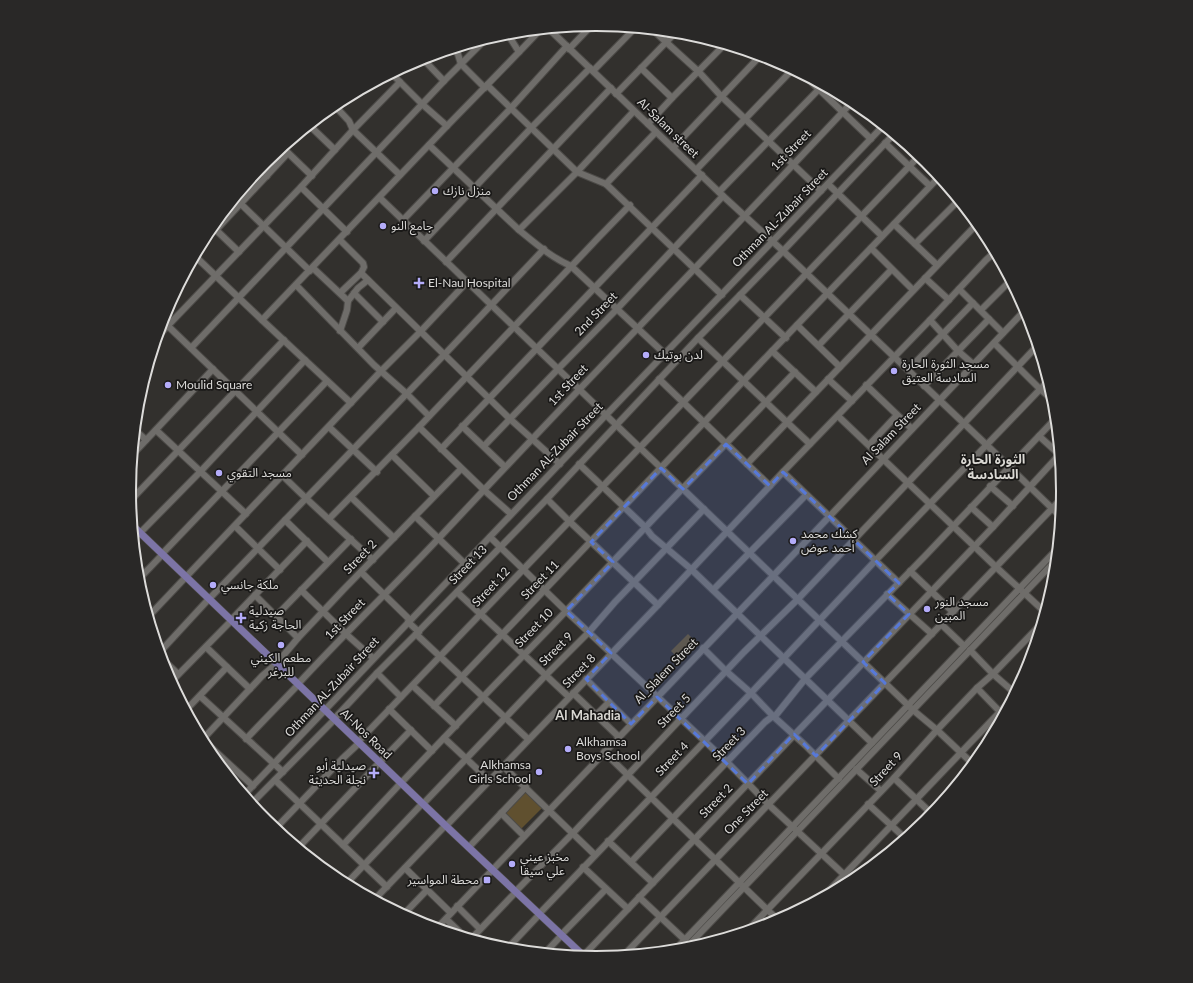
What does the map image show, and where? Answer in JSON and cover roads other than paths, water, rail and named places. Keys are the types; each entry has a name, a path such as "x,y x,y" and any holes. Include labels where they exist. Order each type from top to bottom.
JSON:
{"main road":[{"name":"Al-Nos Road","path":"139,537 185,578 444,827 577,951"},
{"name":"Al-Nos Road","path":"444,827 469,847 491,871"}],"street":[{"path":"403,220 568,47 585,31"},
{"path":"424,241 532,127 630,32"},
{"name":"Al-Salam street","path":"553,33 1056,512"},
{"path":"262,320 535,35"},
{"path":"659,35 699,72 721,96 821,191"},
{"path":"616,94 671,37"},
{"path":"511,39 519,52"},
{"path":"191,348 422,104 478,47"},
{"path":"648,124 721,48"},
{"path":"457,52 461,64 532,127 577,172 606,184 630,205 722,295"},
{"path":"673,148 757,60"},
{"path":"427,63 444,81"},
{"path":"641,68 672,98"},
{"path":"696,170 789,73"},
{"path":"395,77 447,126"},
{"path":"166,328 301,188 353,130 400,82"},
{"path":"446,262 611,88"},
{"name":"2nd Street","path":"484,446 617,309 674,248 769,141 819,89"},
{"path":"826,92 843,112 871,139"},
{"name":"1st Street","path":"246,739 695,269 848,106"},
{"path":"339,110 349,121 353,130 400,175"},
{"path":"519,230 577,172 634,110"},
{"path":"312,129 335,150"},
{"name":"Othman AL-Zubair Street","path":"247,792 373,658 465,564 511,514 880,129"},
{"path":"606,184 656,132"},
{"name":"Street 13","path":"255,801 333,720 371,678 417,633 547,499 659,379 891,137"},
{"path":"885,143 930,186"},
{"path":"429,145 519,230 544,249 571,266 665,354"},
{"path":"228,216 241,204 288,153 312,176"},
{"name":"Street 12","path":"279,825 358,744 389,709 413,686 763,317 915,159"},
{"path":"264,173 267,176"},
{"path":"441,449 702,175"},
{"name":"Street 11","path":"434,706 772,350 786,338 936,180"},
{"path":"828,184 882,236"},
{"path":"301,188 347,232"},
{"path":"380,198 863,662 970,761"},
{"path":"915,244 956,203"},
{"path":"241,204 286,247 348,301"},
{"path":"329,519 376,472 630,205"},
{"path":"894,224 937,265"},
{"path":"747,464 973,228"},
{"path":"217,231 239,252"},
{"path":"340,240 363,263 364,266 361,273 340,294"},
{"path":"871,248 891,270 913,290"},
{"path":"163,648 544,249"},
{"name":"Street 8","path":"378,896 991,255"},
{"path":"199,260 351,404"},
{"path":"819,345 891,270"},
{"path":"361,273 510,419 560,464"},
{"path":"925,278 949,300"},
{"path":"340,331 347,310 348,301 368,280"},
{"path":"152,612 467,282"},
{"path":"981,310 1008,284"},
{"path":"296,285 340,331 429,416"},
{"path":"959,289 1003,333"},
{"path":"354,293 383,322"},
{"path":"740,295 786,338"},
{"path":"908,370 973,303"},
{"path":"358,348 396,308"},
{"name":"Al Salam Street","path":"773,576 1021,314"},
{"path":"924,386 989,319"},
{"path":"930,320 942,335 974,364"},
{"path":"797,325 840,367"},
{"path":"168,326 302,455"},
{"path":"698,338 810,444"},
{"path":"136,495 284,340"},
{"path":"994,343 1046,394"},
{"name":"Street 5","path":"474,935 681,719 700,701 726,671 798,599 1035,349"},
{"path":"772,350 816,392"},
{"path":"138,533 200,472 305,360"},
{"path":"138,448 213,370"},
{"name":"Street 10","path":"343,845 645,527 795,372"},
{"path":"659,379 770,486"},
{"path":"828,379 852,401"},
{"path":"144,574 327,381"},
{"path":"866,385 912,429"},
{"name":"Street 4","path":"512,944 595,854 784,659 875,561 1044,385"},
{"path":"869,445 897,415"},
{"path":"838,416 1041,609"},
{"name":"Street 3","path":"631,862 765,722 776,715 805,679 1052,423"},
{"path":"462,426 506,467"},
{"path":"329,427 376,472"},
{"path":"419,427 461,469 511,514"},
{"path":"156,430 246,514"},
{"path":"140,434 146,440"},
{"path":"1039,436 1055,450"},
{"path":"392,455 434,496"},
{"name":"Street 2","path":"588,952 1056,459"},
{"path":"579,464 645,527 652,536 691,569 850,721 872,744"},
{"name":"Street 2","path":"207,735 461,469"},
{"path":"783,472 899,583"},
{"path":"283,476 373,560"},
{"path":"990,486 1013,506"},
{"path":"713,590 806,495"},
{"path":"351,497 394,538"},
{"path":"547,499 658,605"},
{"name":"One Street","path":"628,951 850,721 1057,503"},
{"path":"971,507 992,527"},
{"name":"Street 9","path":"350,880 589,632 634,582 704,509"},
{"path":"415,516 465,564"},
{"path":"285,520 328,562"},
{"path":"235,526 280,570"},
{"path":"490,537 566,611 727,762 769,805 847,877"},
{"path":"276,616 351,539"},
{"path":"175,677 307,541"},
{"path":"1022,592 1053,555"},
{"path":"691,942 740,882 856,770 911,707 967,648 1051,565"},
{"path":"910,571 953,612"},
{"path":"361,572 409,621 417,633 528,739"},
{"name":"Al_Slalem Street","path":"440,925 773,576"},
{"path":"301,590 373,658"},
{"path":"457,592 546,675 596,715 619,737"},
{"path":"888,594 932,634"},
{"path":"255,596 298,638"},
{"path":"941,624 1012,691"},
{"name":"Street 9","path":"752,925 894,778 976,688 993,674 1036,629"},
{"path":"206,647 250,689"},
{"path":"703,648 839,779"},
{"path":"171,667 178,674"},
{"path":"189,707 227,668"},
{"path":"362,670 371,678"},
{"path":"377,673 401,697"},
{"path":"586,679 631,724"},
{"path":"413,686 456,726"},
{"path":"976,688 1000,712"},
{"path":"200,696 283,772"},
{"path":"596,715 609,702"},
{"path":"691,942 745,887 839,779 872,744 911,707"},
{"path":"389,709 432,750"},
{"path":"833,886 960,752 997,719"},
{"path":"301,845 411,730"},
{"path":"444,738 489,780"},
{"path":"604,752 774,916"},
{"path":"221,757 253,786"},
{"path":"503,766 595,854"},
{"path":"856,770 881,791"},
{"path":"262,776 274,781 300,803 387,887"},
{"path":"894,778 928,810"},
{"path":"469,847 526,787"},
{"path":"868,804 902,836"},
{"path":"501,813 524,836"},
{"path":"608,841 653,883"},
{"path":"583,867 628,909"},
{"path":"405,868 451,913"},
{"path":"548,949 606,889"},
{"path":"407,911 427,890"},
{"path":"639,897 688,943"},
{"path":"458,906 480,929"},
{"path":"446,919 459,931"}],"place":[{"name":"منزل نازك","path":"435,191"},
{"name":"جامع النو","path":"383,226"},
{"name":"El-Nau Hospital","path":"419,283"},
{"name":"لدن بوتيك","path":"646,355"},
{"name":"مسجد الثورة الحارة السادسة العتيق","path":"894,371"},
{"name":"Moulid Square","path":"168,385"},
{"name":"مسجد التقوي","path":"219,473"},
{"name":"كشك محمد أحمد عوض","path":"793,541"},
{"name":"ملكة جانسي","path":"213,585"},
{"name":"مسجد النور المبين","path":"927,609"},
{"name":"صيدلية الحاجة زكية","path":"241,618"},
{"name":"مطعم الكيني للبرغر","path":"281,645"},
{"name":"Alkhamsa Boys School","path":"568,749"},
{"name":"Alkhamsa Girls School","path":"539,772"},
{"name":"صيدلية أبو نجلة الحديثة","path":"374,773"},
{"name":"مخبز عيني علي سيقا","path":"512,864"},
{"name":"محطة المواسير","path":"487,880"}],"district":[{"name":"الثورة الحارة السادسة","path":"993,466"},
{"name":"Al Mahadia","path":"588,715"}]}
